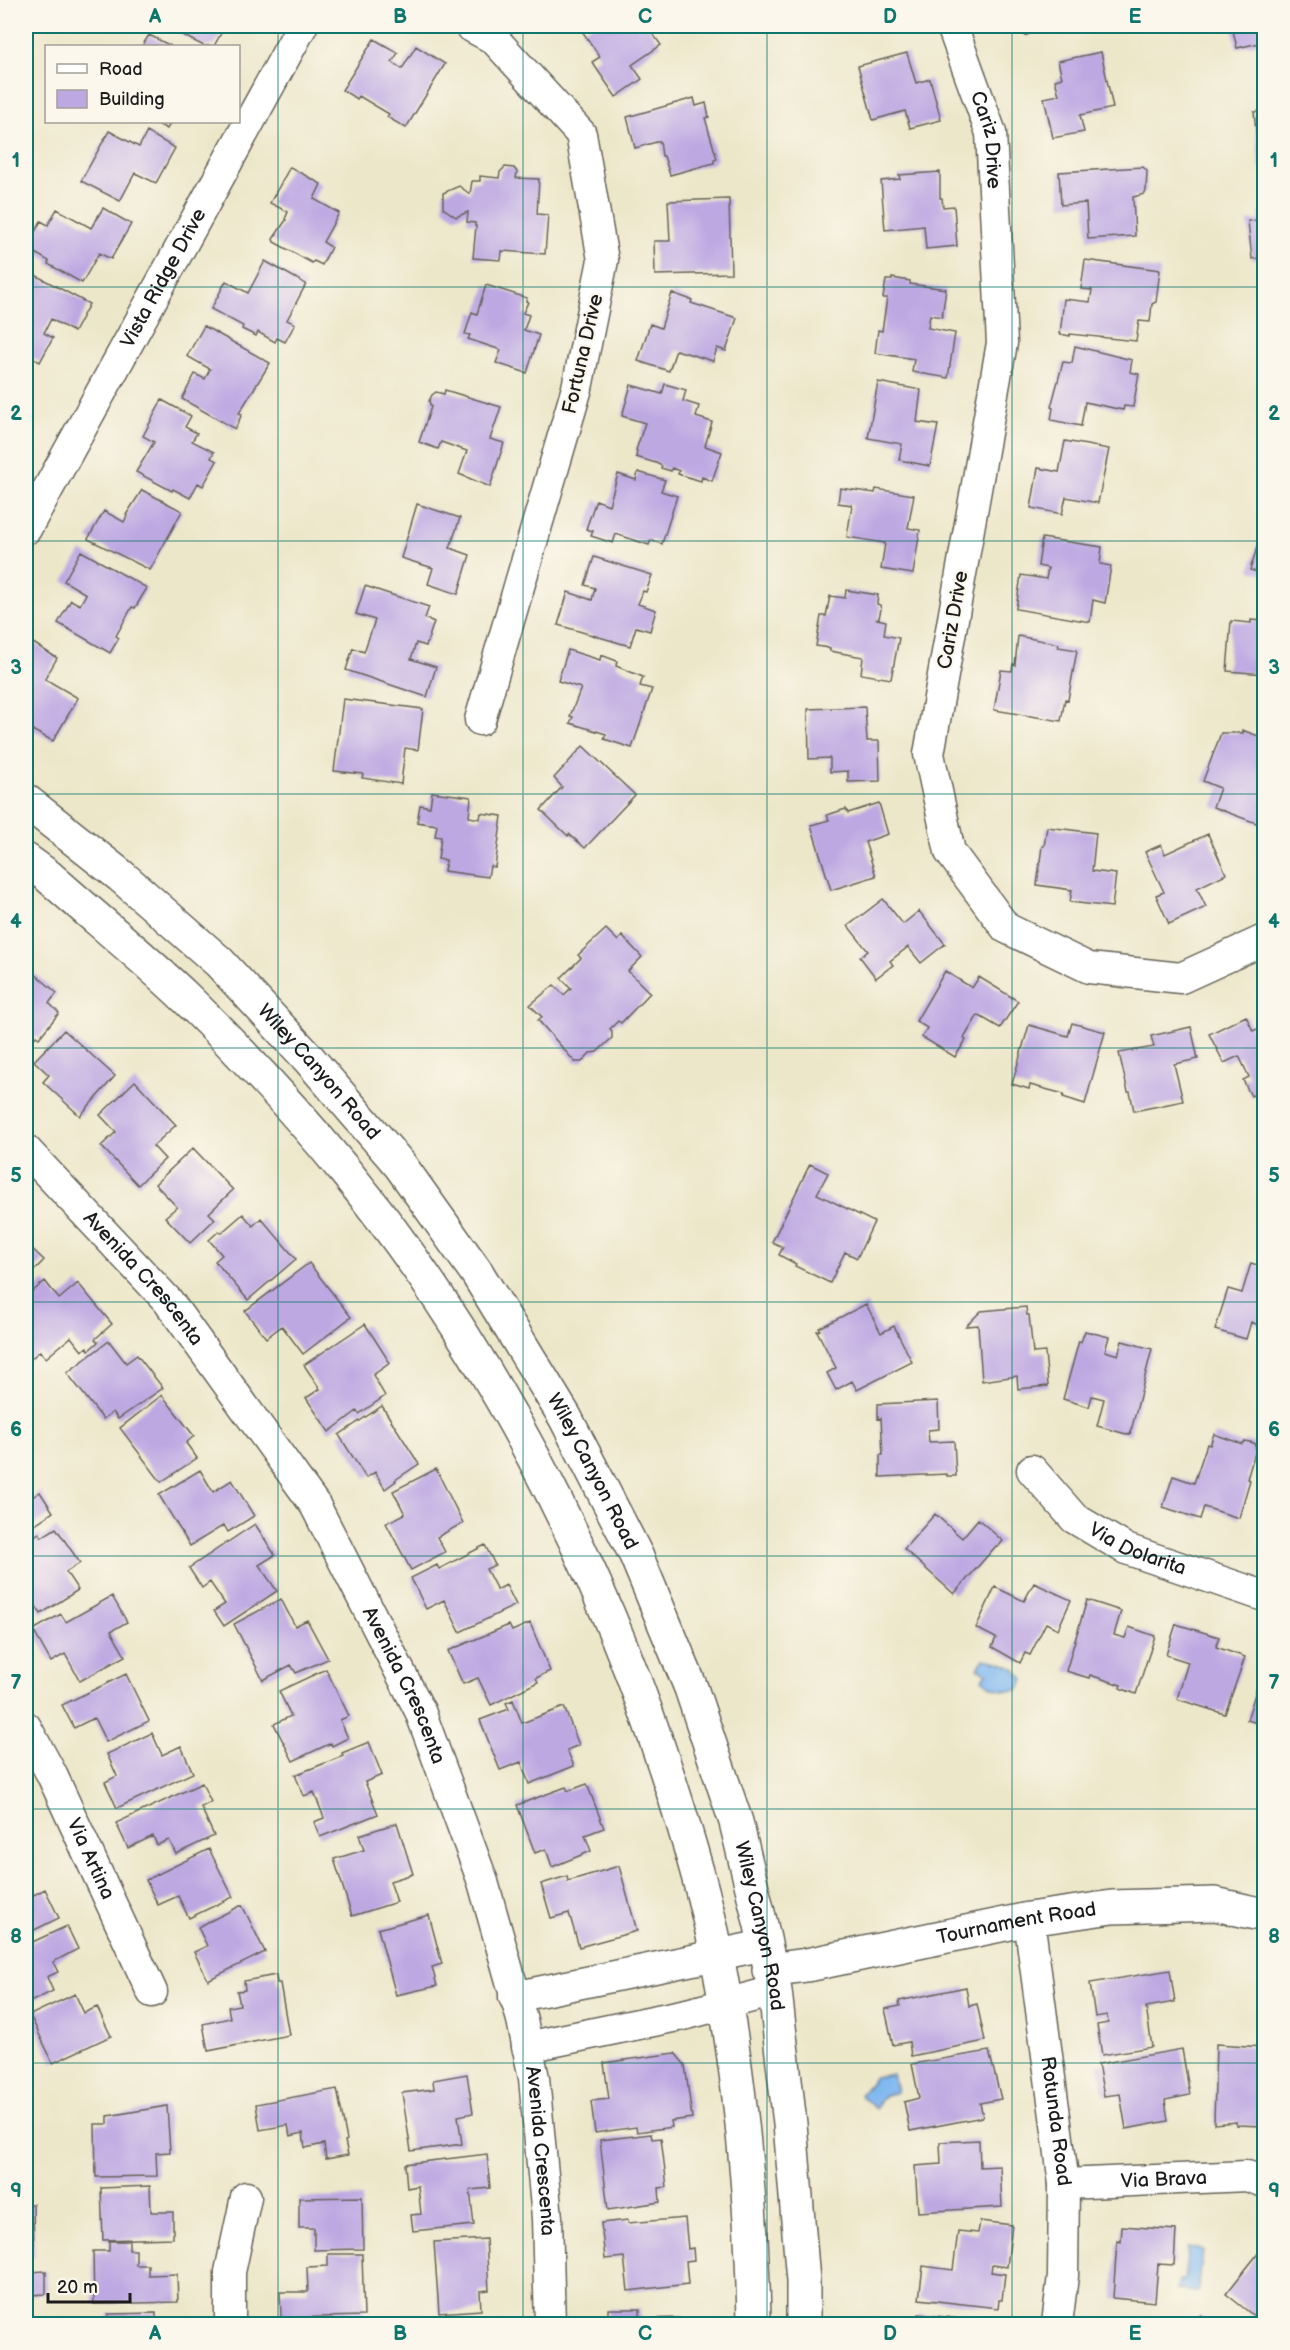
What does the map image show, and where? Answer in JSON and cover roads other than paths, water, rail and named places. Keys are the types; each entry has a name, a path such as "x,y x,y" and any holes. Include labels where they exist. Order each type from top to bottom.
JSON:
{"main road":[{"name":"Wiley Canyon Road","path":"26,801 121,876 219,962 309,1059 400,1166 477,1273 565,1417 636,1555 691,1688 736,1822 770,1969 790,2124 803,2281 803,2325"},
{"path":"26,860 48,876 184,996 265,1080 345,1171 418,1267 482,1368 544,1480 585,1562 642,1696 687,1834 717,1957 735,2063 753,2254 754,2325"},
{"name":"Tournament Road","path":"770,1969 807,1965 1029,1919 1112,1907 1215,1904 1264,1915"}],"street":[{"name":"Vista Ridge Drive","path":"26,529 302,26"},
{"name":"Fortuna Drive","path":"470,26 494,39 582,134 603,260 578,388 480,720"},
{"name":"Cariz Drive","path":"952,26 991,133 1002,343 929,754 950,852 1006,928 1089,968 1181,978 1264,940"},
{"name":"Avenida Crescenta","path":"26,1150 168,1301 315,1505 420,1711 483,1882 534,2078 547,2218 550,2325"},
{"name":"Via Dolarita","path":"1032,1470 1074,1518 1126,1549 1264,1596"},
{"name":"Via Artina","path":"26,1727 52,1775 152,1992"},
{"name":"Rotunda Road","path":"1029,1919 1065,2184 1063,2276 1058,2325"},
{"name":"Tournament Road","path":"514,1997 717,1957 770,1969"},
{"name":"Tournament Road","path":"527,2047 687,2014 725,2003 770,1969"},
{"name":"Via Brava","path":"1065,2184 1247,2176 1264,2182"},
{"path":"230,2325 230,2272 246,2197"}],"water":[{"path":"984,1659 1016,1670 1024,1679 1018,1690 998,1689 982,1679 987,1673 978,1668"},
{"path":"893,2074 897,2092 885,2095 875,2108 860,2095 875,2077"},
{"path":"1188,2248 1203,2250 1198,2292 1177,2290 1179,2280 1184,2280"}]}
